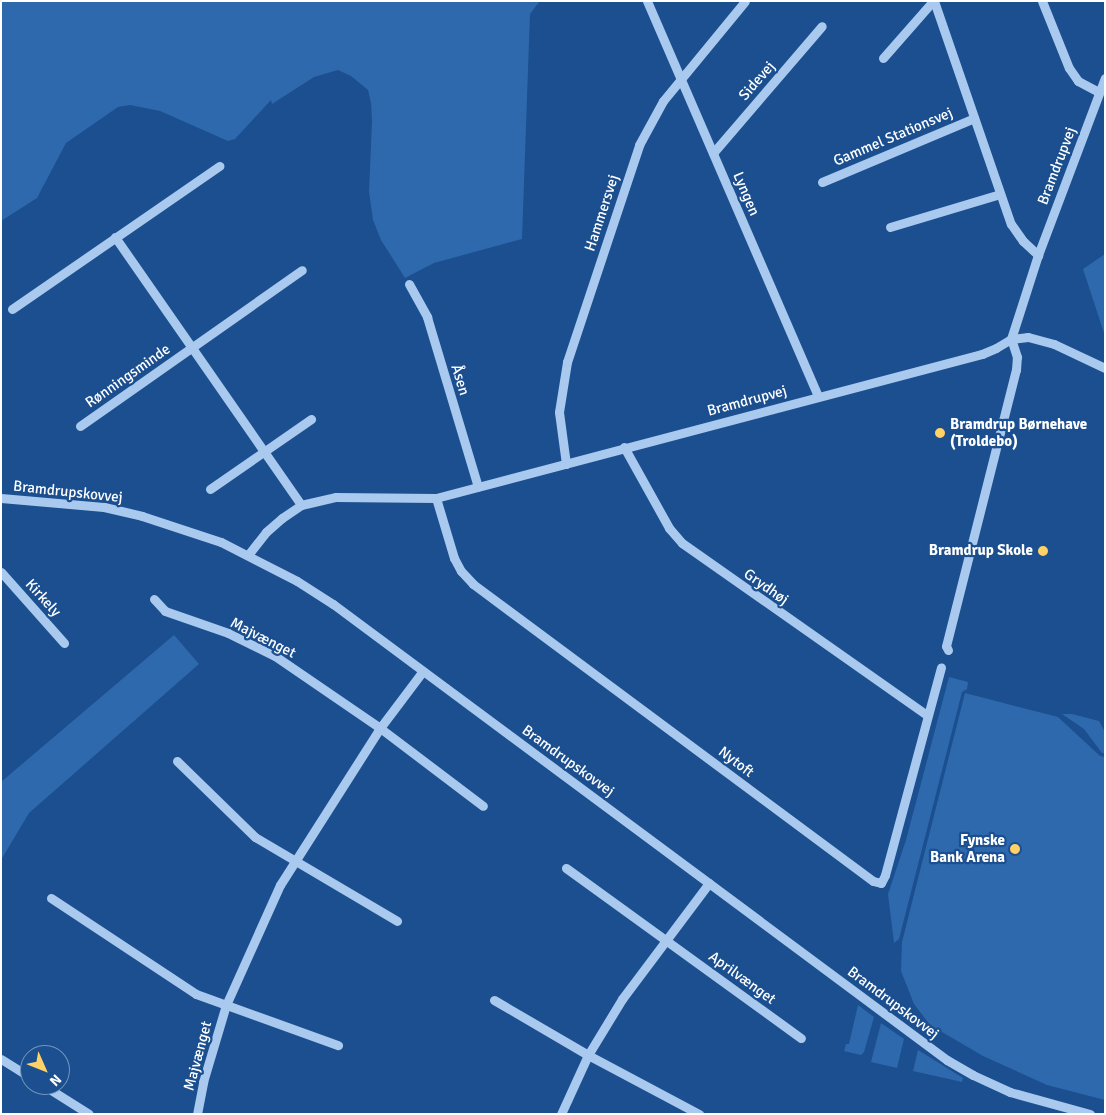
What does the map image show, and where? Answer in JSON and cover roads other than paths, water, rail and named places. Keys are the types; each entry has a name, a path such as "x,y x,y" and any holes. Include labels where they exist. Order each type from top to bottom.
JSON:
{"street":[{"name":"Lyngen","path":"647,1 818,397"},
{"name":"Hammersvej","path":"566,464 559,412 567,362 639,145 654,116 681,77 745,1"},
{"name":"Gammel Stationsvej","path":"883,58 933,1 1011,224 1023,241 1038,255"},
{"path":"1042,1 1069,68 1078,81 1100,92"},
{"name":"Sidevej","path":"713,153 822,26"},
{"name":"Bramdrupvej","path":"248,555 266,532 282,518 302,505 336,496 436,498 982,354 1010,339 1038,255 1105,78"},
{"name":"Gammel Stationsvej","path":"822,182 974,118"},
{"path":"12,309 219,166"},
{"path":"890,227 1000,194"},
{"name":"Rønningsminde","path":"115,237 263,452 302,505"},
{"name":"Rønningsminde","path":"80,426 302,270"},
{"name":"Åsen","path":"409,284 427,317 478,487"},
{"path":"948,650 946,646 1016,370 1017,357 1010,339 1028,338 1054,344 1105,368"},
{"path":"210,489 310,419"},
{"name":"Grydhøj","path":"624,447 669,528 682,543 927,715"},
{"name":"Bramdrupskovvej","path":"1,498 84,505 122,511 183,528 221,542 297,581 333,604 947,1060 973,1075 1010,1092 1090,1114"},
{"name":"Nytoft","path":"436,498 454,558 461,572 473,584 872,881 881,883 885,875 941,667"},
{"name":"Kirkely","path":"1,572 64,643"},
{"name":"Majvænget","path":"154,599 165,611 228,633 275,656 380,728 483,806"},
{"name":"Majvænget","path":"197,1114 203,1082 226,1006 280,885 294,860 380,728 423,671"},
{"path":"177,761 255,837 397,921"},
{"name":"Aprilvænget","path":"566,868 801,1038"},
{"path":"561,1114 588,1056 622,999 709,883"},
{"name":"Majvænget","path":"51,898 196,994 338,1045"},
{"path":"494,1000 588,1056 699,1114"},
{"path":"1,1059 20,1071"},
{"path":"59,1095 89,1114"}],"place":[{"name":"Bramdrup Børnehave (Troldebo)","path":"940,433"},
{"name":"Bramdrup Skole","path":"1043,551"},
{"name":"Fynske Bank Arena","path":"1015,849"}]}
